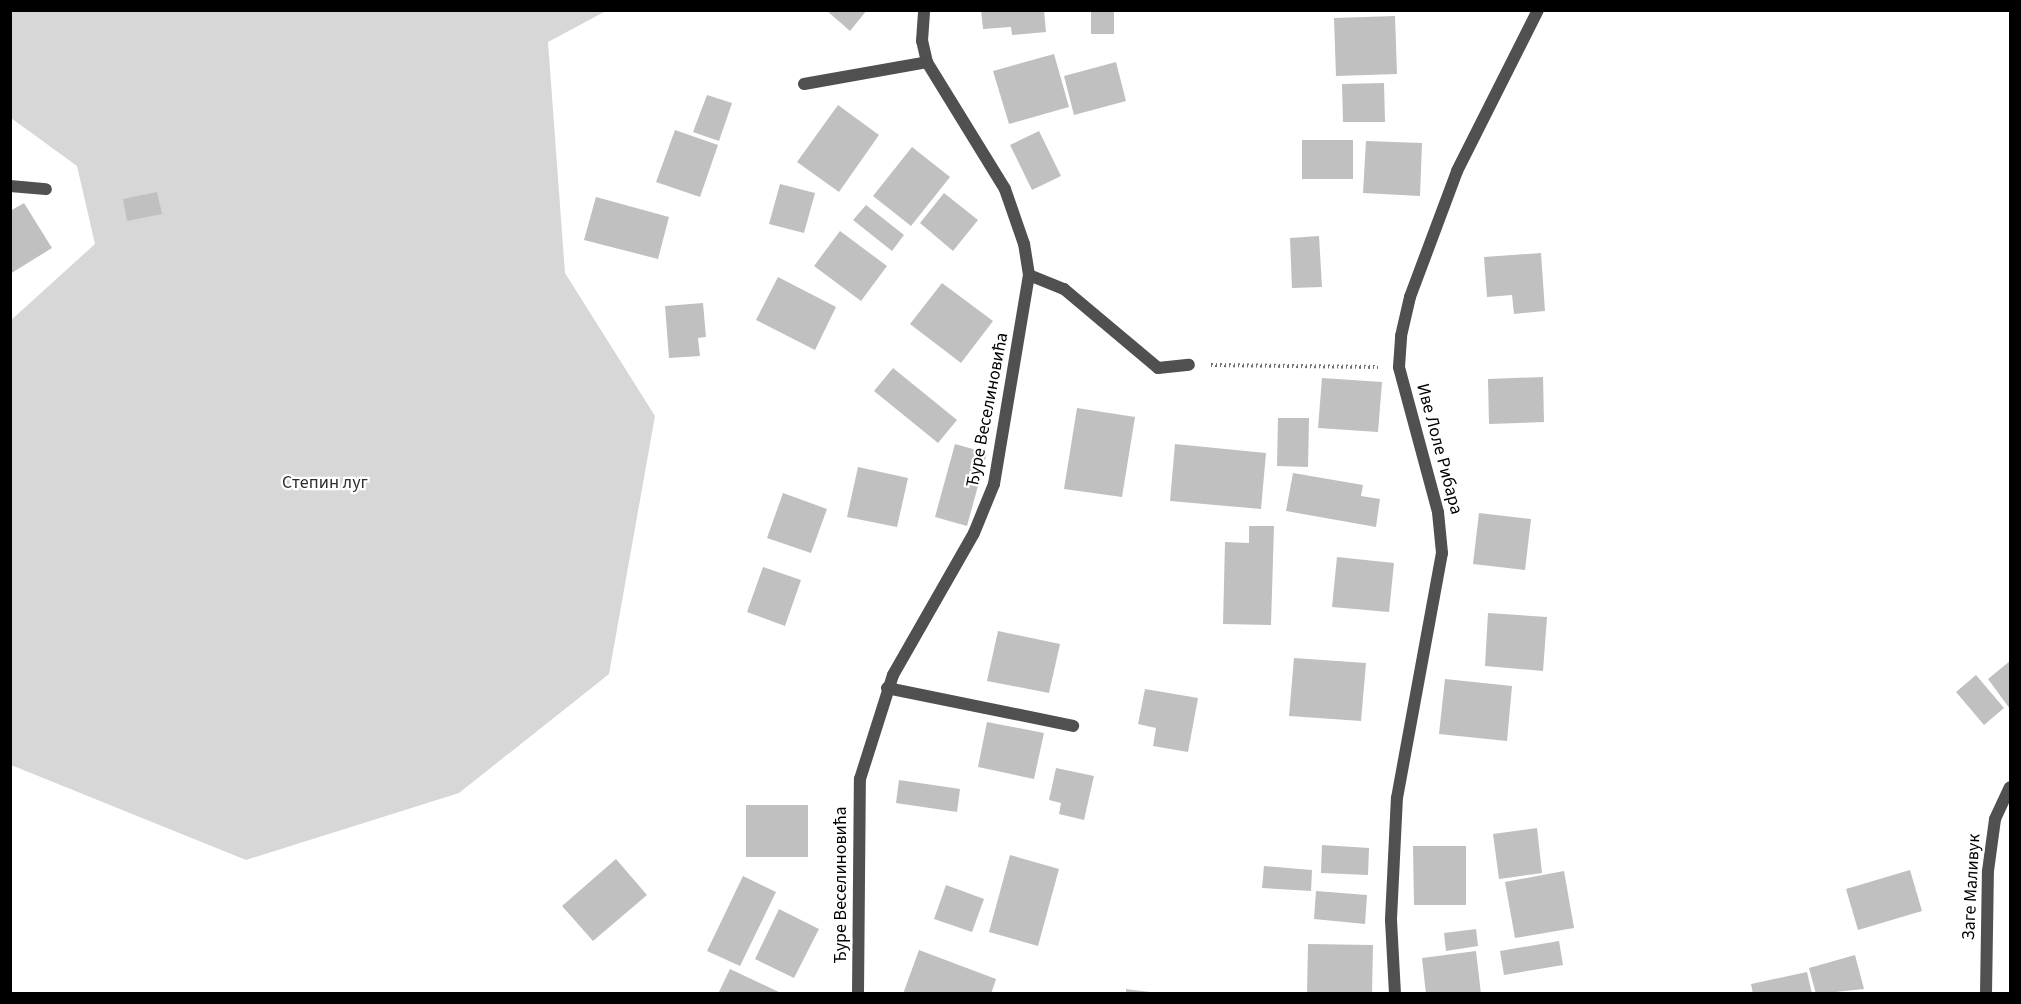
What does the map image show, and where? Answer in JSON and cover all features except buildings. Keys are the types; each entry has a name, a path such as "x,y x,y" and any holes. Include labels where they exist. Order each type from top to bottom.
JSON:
{"street":[{"name":"Ђуре Веселиновића","path":"858,993 860,779 887,688 974,533 994,484 1029,275 1024,244 1001,180 927,62 922,41 924,10"},
{"name":"Иве Лоле Рибара","path":"1395,993 1391,919 1397,798 1442,553 1438,512 1399,367 1410,297 1457,171 1538,10"},
{"path":"804,84 927,62"},
{"path":"10,186 46,189"},
{"path":"1029,275 1064,289 1158,368 1189,365"},
{"path":"887,688 1073,726"},
{"name":"Заге Маливук","path":"1986,993 1988,871 1995,819 2010,787"}],"path":[{"path":"1189,365 1399,367"}],"green space":[{"name":"Степин луг","path":"11,11 606,11 548,42 565,273 655,416 609,674 459,793 246,860 11,765 10,321 95,244 77,166 11,118"}]}
